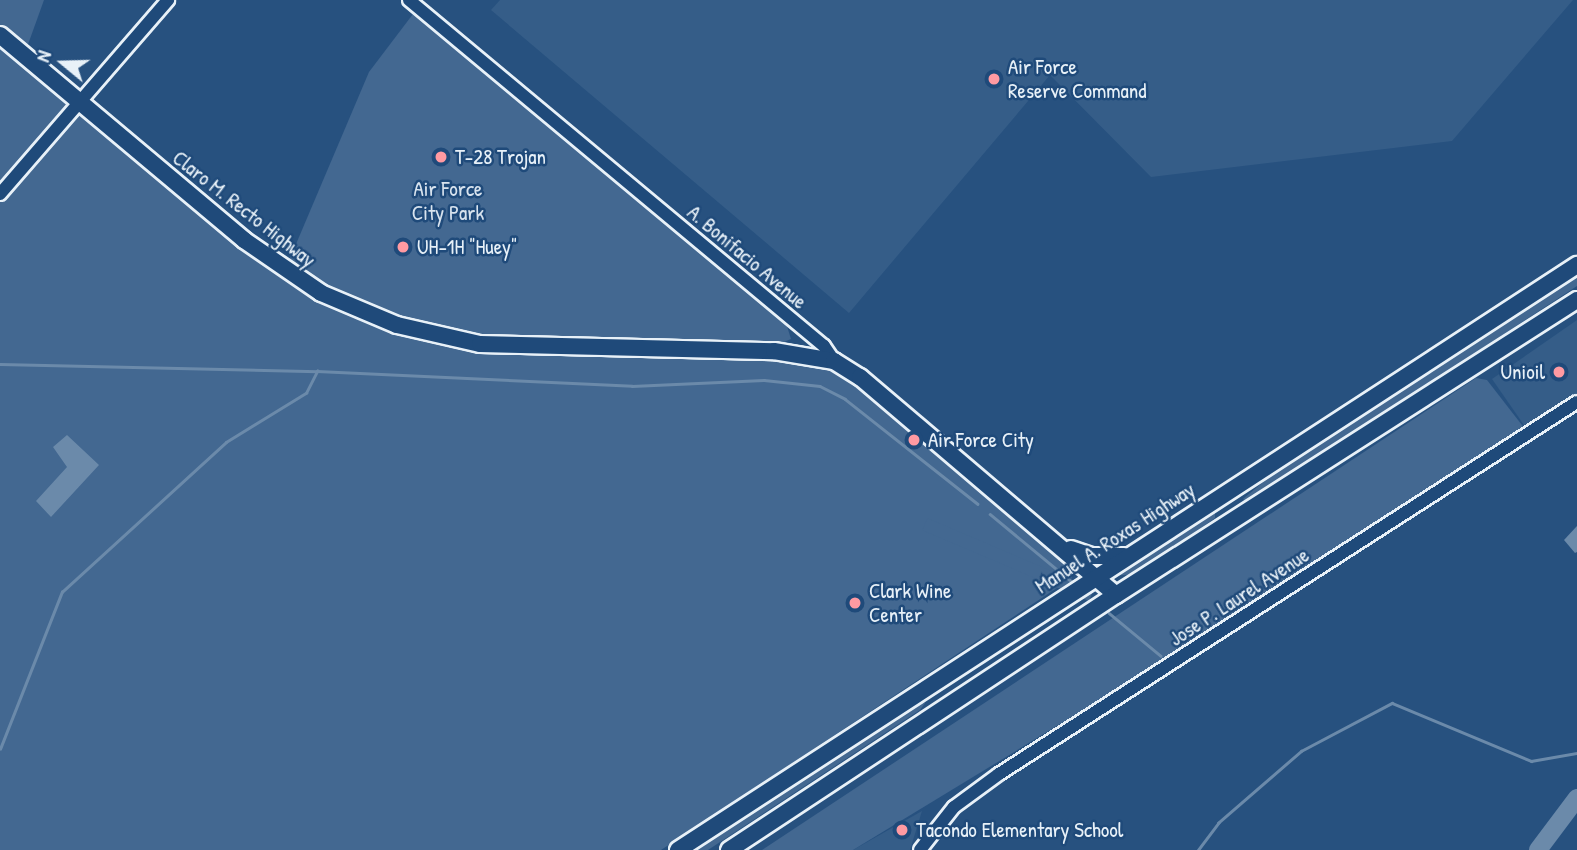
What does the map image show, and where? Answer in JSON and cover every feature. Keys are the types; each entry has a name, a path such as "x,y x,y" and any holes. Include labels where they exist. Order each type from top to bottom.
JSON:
{"main road":[{"name":"Claro M. Recto Highway","path":"0,35 283,271 338,301 397,325 491,345 774,351 834,361"},
{"name":"Manuel A. Roxas Highway","path":"678,850 1095,575 1577,265"},
{"path":"729,850 1116,595 1577,300"},
{"name":"A. Bonifacio Avenue","path":"834,361 860,377 1059,543 1116,595"},
{"path":"1220,495 1237,519"},
{"name":"A. Bonifacio Avenue","path":"1059,543 1091,556 1126,556"},
{"path":"923,688 939,710"}],"street":[{"path":"0,194 168,0"},
{"name":"A. Bonifacio Avenue","path":"409,0 824,346 834,361"},
{"name":"Jose P. Laurel Avenue","path":"920,850 930,832 954,807 999,774 1577,402"}],"shaded area":[{"path":"500,0 1573,0 1452,141 1151,177 1050,75 849,313 491,10"},
{"path":"1577,320 1577,396 1526,428 1492,379"},
{"path":"67,435 99,465 51,517 36,501 67,467 53,447"},
{"path":"1577,526 1577,552 1575,553 1564,540"},
{"name":"Tacondo Elementary School","path":"922,811 910,850 853,850"}],"green space":[{"path":"0,0 44,0 26,50 0,27"},
{"name":"Air Force City Park","path":"413,14 786,323 791,339 779,344 499,337 422,323 358,302 288,263 369,72"},
{"path":"0,48 246,250 304,290 412,335 763,355 831,367 854,382 1068,564 1072,578 661,850 0,850"},
{"path":"1577,274 1577,286 1256,497 1247,502 1243,499 1296,454"},
{"path":"1476,378 1487,380 1525,429 1167,659 853,850 762,850"},
{"path":"1215,509 1215,518 1136,574 1112,576"},
{"path":"927,518 1094,589 1089,601 922,530"},
{"path":"922,699 925,703 920,710 708,850 690,850"}],"waterway":[{"path":"0,364 317,371"},
{"path":"0,749 62,592 226,442 306,393 317,371 632,386 764,380 820,386 845,399 978,504"},
{"path":"990,514 1071,581"},
{"path":"1109,613 1161,656"},
{"path":"1198,850 1218,823 1301,751 1392,703 1531,761 1577,753"},
{"path":"1538,850 1577,798"}],"place":[{"name":"Air Force Reserve Command","path":"994,79"},
{"name":"T-28 Trojan","path":"441,157"},
{"name":"UH-1H \"Huey\"","path":"403,247"},
{"name":"Unioil","path":"1559,372"},
{"name":"Air Force City","path":"914,440"},
{"name":"Clark Wine Center","path":"855,603"},
{"name":"Tacondo Elementary School","path":"902,830"}]}
